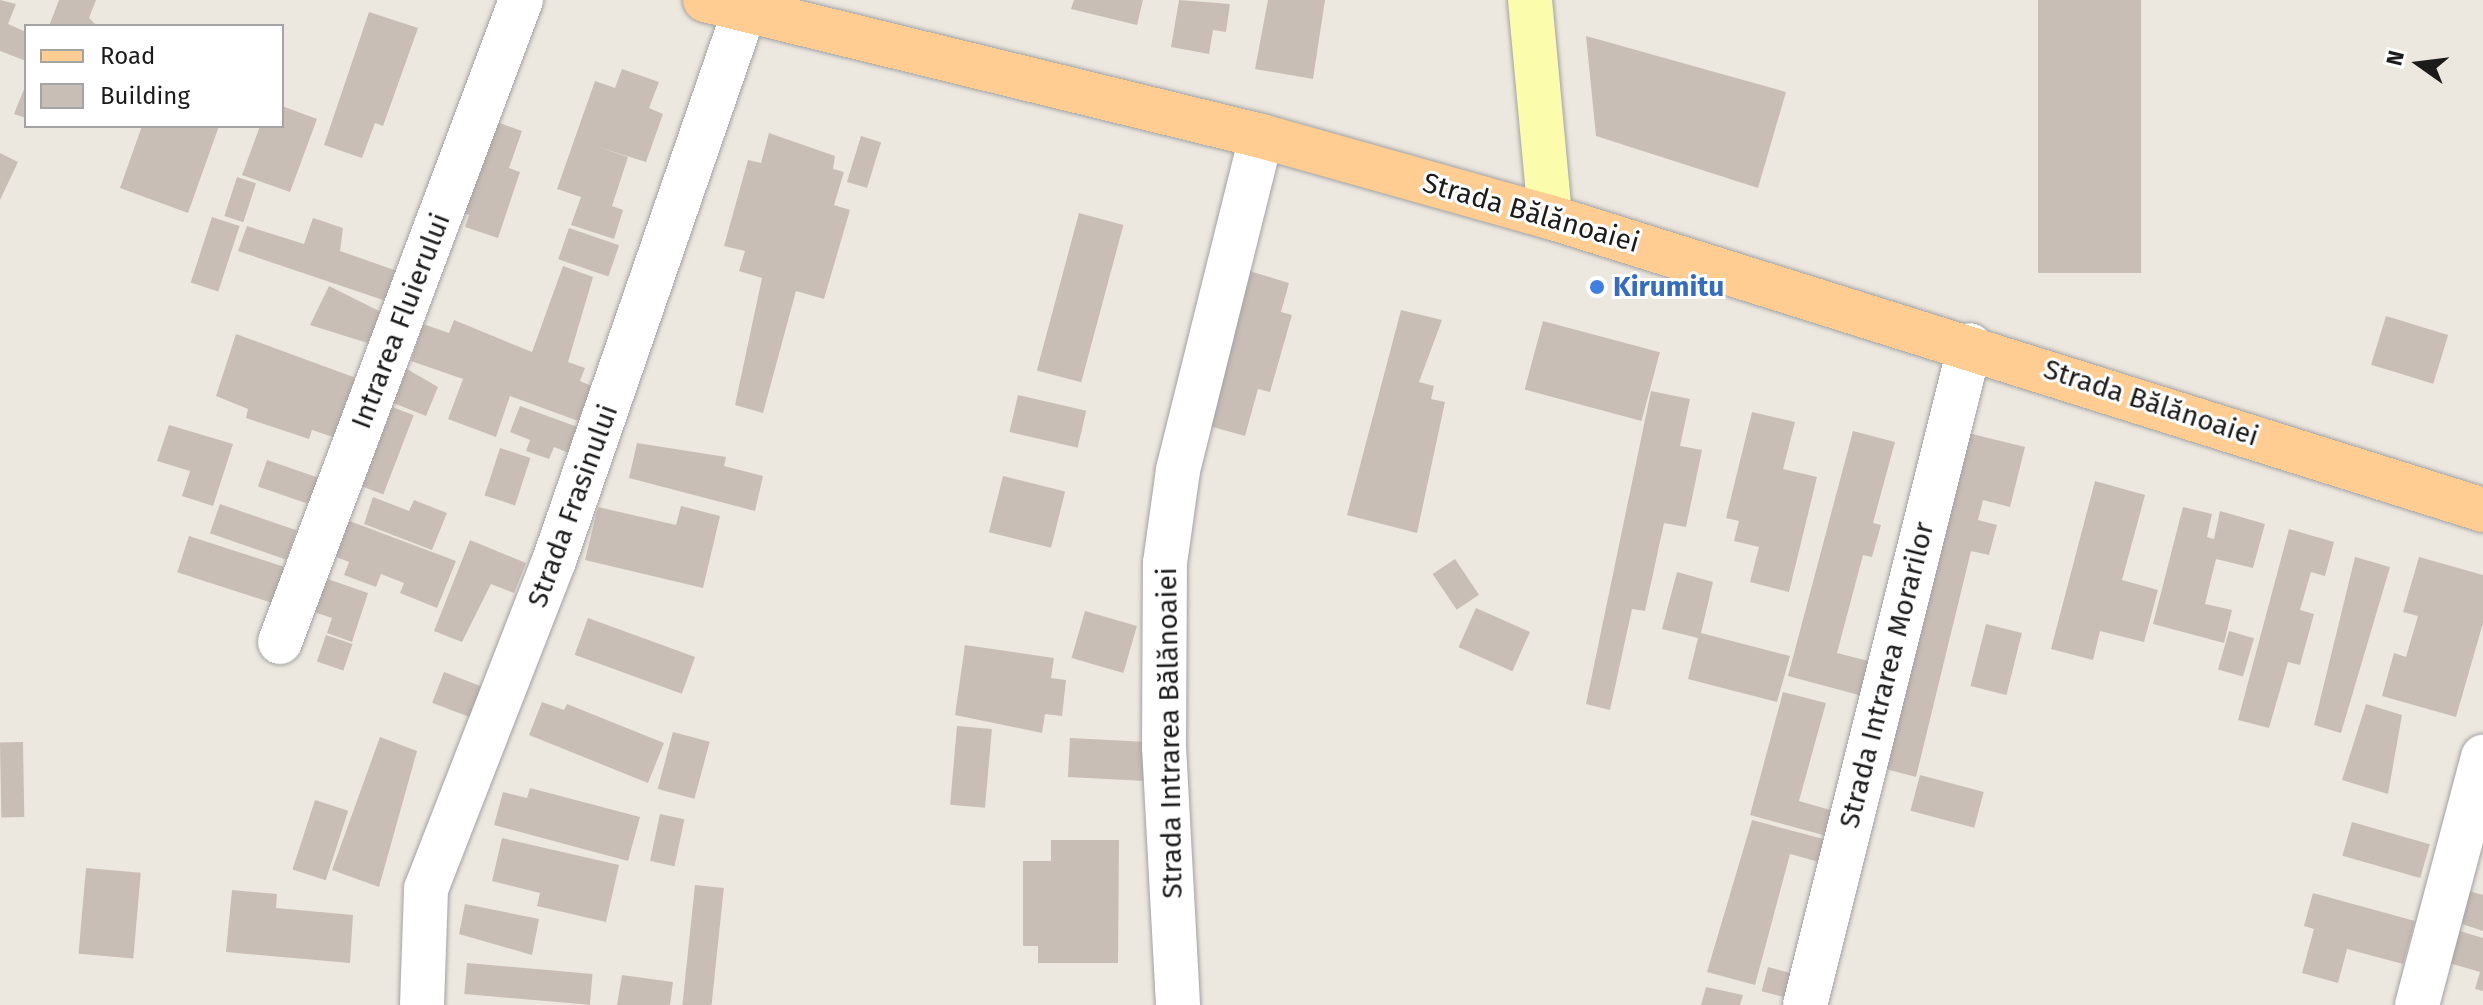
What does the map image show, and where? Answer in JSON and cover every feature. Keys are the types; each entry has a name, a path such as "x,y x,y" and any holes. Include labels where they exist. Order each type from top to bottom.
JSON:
{"main road":[{"name":"Strada Bălănoaiei","path":"725,4 1261,136 1550,217 1970,345 2483,510"}],"street":[{"name":"Intrarea Fluierului","path":"280,642 521,0"},
{"path":"1530,0 1550,217"},
{"name":"Strada Frasinului","path":"422,1005 426,889 554,561 725,4"},
{"name":"Strada Intrarea Bălănoaiei","path":"1178,1005 1164,747 1165,563 1178,470 1261,136"},
{"name":"Strada Intrarea Morarilor","path":"1805,1005 1970,345"},
{"path":"2417,1005 2483,757"}],"building":[{"path":"0,0 16,4 8,24 24,31 24,60 0,51"},
{"path":"59,0 96,0 89,18 95,24 50,24"},
{"path":"1074,0 1143,0 1137,25 1071,9"},
{"path":"1179,0 1230,4 1226,32 1213,30 1209,54 1171,47"},
{"path":"1268,0 1325,0 1313,79 1255,69"},
{"path":"2038,0 2141,0 2141,273 2038,273"},
{"path":"369,12 418,28 383,126 375,123 362,158 324,145"},
{"path":"1586,36 1786,92 1758,188 1596,136"},
{"path":"622,69 659,82 649,108 663,114 646,162 598,147 628,157 612,206 623,210 614,239 571,225 581,197 557,189 595,81 615,88"},
{"path":"24,89 24,117 14,114"},
{"path":"284,107 317,119 290,192 242,175 259,128 284,128"},
{"path":"486,118 522,131 509,168 520,172 498,238 465,227 469,215 455,210"},
{"path":"141,128 218,128 188,213 120,188"},
{"path":"769,133 835,156 833,169 844,172 834,205 850,210 824,299 796,291 763,413 735,405 762,278 739,271 745,251 724,246 748,160 761,163"},
{"path":"861,136 881,142 867,188 847,182"},
{"path":"0,153 18,162 0,200"},
{"path":"237,177 256,183 243,222 224,216"},
{"path":"1079,213 1123,225 1081,382 1037,370"},
{"path":"212,217 240,226 218,292 191,283"},
{"path":"313,218 343,228 340,251 403,273 392,303 238,251 247,226 304,244"},
{"path":"569,228 619,245 608,276 558,259"},
{"path":"563,266 593,277 568,362 585,368 580,381 594,387 581,422 510,396 496,437 448,419 463,379 411,361 423,324 449,333 454,320 532,352"},
{"path":"1246,270 1289,283 1281,312 1292,315 1270,392 1258,389 1245,436 1202,424"},
{"path":"329,286 385,314 374,345 310,325"},
{"path":"1401,310 1442,320 1419,382 1434,386 1431,399 1445,402 1417,533 1347,515"},
{"path":"2386,316 2448,335 2433,384 2371,365"},
{"path":"1543,321 1660,352 1642,421 1525,390"},
{"path":"236,334 356,378 339,439 312,430 309,439 246,418 248,409 216,396"},
{"path":"395,362 438,387 426,416 381,398"},
{"path":"1651,391 1690,399 1680,446 1702,450 1686,527 1664,523 1645,611 1632,609 1610,710 1586,704"},
{"path":"1018,395 1086,411 1078,448 1009,432"},
{"path":"382,403 414,415 383,495 352,482"},
{"path":"520,406 583,429 574,455 554,447 549,459 526,451 530,440 510,432"},
{"path":"1752,412 1795,422 1783,469 1817,477 1789,592 1750,582 1759,547 1734,541 1739,521 1726,518"},
{"path":"169,425 233,444 213,506 182,496 190,471 157,461"},
{"path":"1853,431 1895,442 1873,523 1881,525 1872,557 1863,555 1837,653 1880,664 1870,698 1788,676"},
{"path":"1960,431 2025,447 2010,507 1983,500 1978,520 1997,525 1989,555 1971,551 1916,777 1878,767"},
{"path":"637,443 726,457 724,466 763,476 755,511 629,478"},
{"path":"500,448 530,458 515,505 485,496"},
{"path":"267,460 323,479 314,506 258,486"},
{"path":"1003,476 1065,491 1051,548 989,532"},
{"path":"2095,481 2145,495 2122,580 2158,590 2144,642 2100,631 2093,660 2051,649"},
{"path":"373,497 409,511 414,500 447,513 432,550 364,524"},
{"path":"220,504 297,530 286,560 210,533"},
{"path":"681,506 720,516 703,588 585,560 598,507 676,525"},
{"path":"2183,507 2212,514 2207,537 2214,539 2220,511 2265,524 2253,568 2216,559 2205,604 2232,610 2224,643 2153,624"},
{"path":"339,517 456,561 437,608 400,593 404,583 381,574 376,587 344,575 349,562 326,553"},
{"path":"2289,529 2334,542 2325,576 2311,572 2300,610 2314,614 2300,665 2288,662 2269,728 2238,720"},
{"path":"189,536 289,568 277,605 177,572"},
{"path":"470,540 526,563 514,593 491,584 462,642 434,631"},
{"path":"2355,557 2390,567 2341,733 2314,725"},
{"path":"2419,557 2483,575 2483,623 2456,717 2382,696 2394,653 2406,657 2418,616 2403,612"},
{"path":"1455,559 1479,595 1457,610 1433,574"},
{"path":"1677,572 1713,582 1701,633 1790,656 1777,702 1688,679 1698,638 1662,629"},
{"path":"319,576 368,593 352,642 327,633 332,618 308,610"},
{"path":"1476,608 1530,632 1512,671 1459,647"},
{"path":"1085,611 1137,626 1123,673 1071,658"},
{"path":"588,618 695,657 682,694 575,655"},
{"path":"1986,624 2022,633 2006,695 1971,686"},
{"path":"2229,631 2254,638 2243,677 2218,669"},
{"path":"326,635 352,644 343,671 317,661"},
{"path":"965,645 1054,658 1051,678 1066,680 1062,716 1045,714 1042,733 955,715"},
{"path":"444,672 485,688 473,719 432,703"},
{"path":"1783,692 1826,703 1799,801 1841,813 1834,838 1750,815"},
{"path":"542,702 564,710 567,704 664,743 648,783 529,735"},
{"path":"2366,704 2402,715 2388,794 2342,780"},
{"path":"957,726 992,729 985,808 950,805"},
{"path":"673,732 710,742 694,799 658,789"},
{"path":"380,737 417,751 379,887 332,870"},
{"path":"1070,738 1152,742 1150,781 1068,777"},
{"path":"0,742 23,742 24,817 1,817"},
{"path":"1920,775 1984,792 1974,828 1910,811"},
{"path":"530,788 640,817 628,861 494,825 503,792 527,798"},
{"path":"315,800 348,811 326,880 292,869"},
{"path":"660,814 684,819 674,866 650,861"},
{"path":"1752,820 1831,841 1826,864 1790,854 1755,985 1707,972"},
{"path":"2352,822 2430,844 2420,878 2342,856"},
{"path":"502,838 619,865 606,922 537,906 540,893 492,881"},
{"path":"1051,840 1119,840 1118,963 1038,963 1038,946 1023,946 1023,861 1051,861"},
{"path":"86,868 141,873 133,958 79,954"},
{"path":"695,885 724,888 712,1005 682,1005"},
{"path":"232,890 277,894 276,908 353,915 350,963 226,952"},
{"path":"2466,890 2483,895 2483,931 2456,922"},
{"path":"2313,893 2415,921 2403,964 2347,949 2338,983 2302,973 2314,929 2304,926"},
{"path":"465,904 539,919 532,955 459,934"},
{"path":"2456,930 2483,938 2483,991 2475,989 2480,972 2446,962"},
{"path":"467,963 593,974 590,1005 464,994"},
{"path":"1768,967 1798,975 1791,999 1762,991"},
{"path":"622,975 673,982 670,1005 617,1005"},
{"path":"1706,987 1743,995 1740,1005 1701,1005"}],"place":[{"name":"Kirumitu","path":"1597,287"}]}
